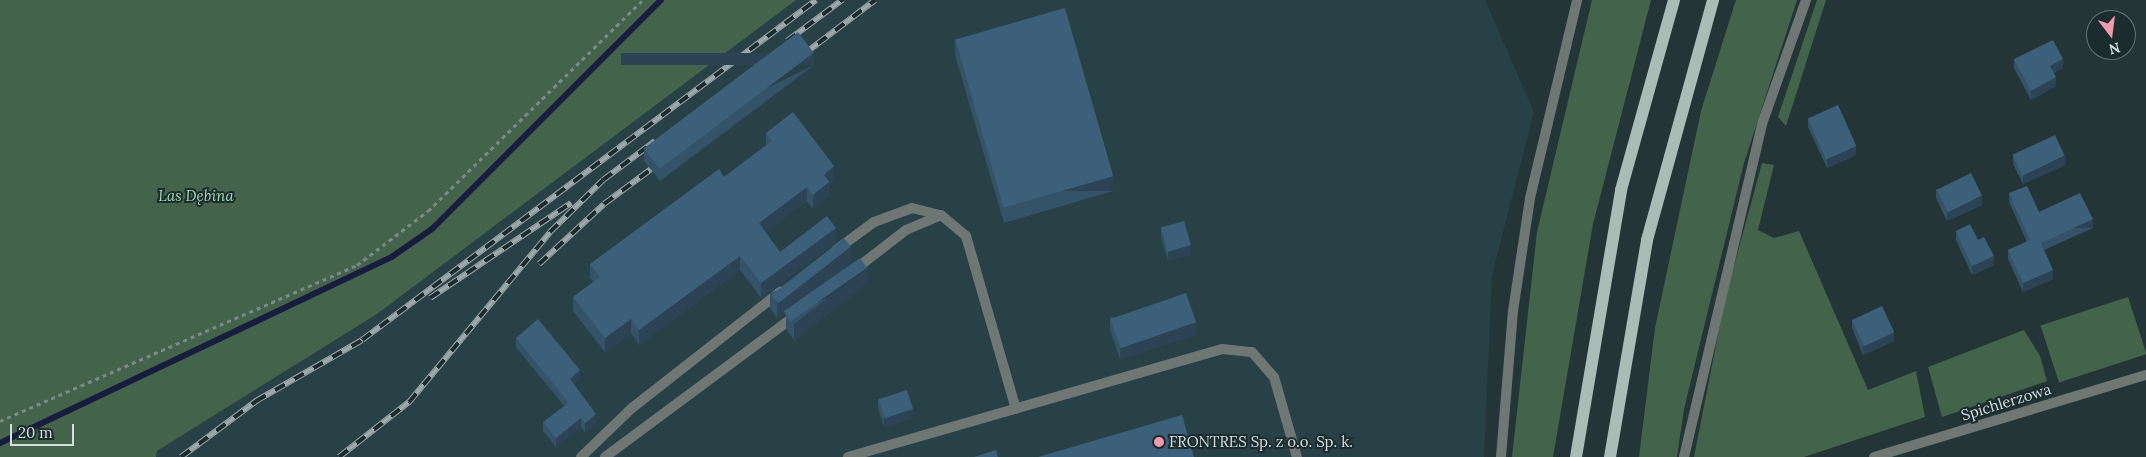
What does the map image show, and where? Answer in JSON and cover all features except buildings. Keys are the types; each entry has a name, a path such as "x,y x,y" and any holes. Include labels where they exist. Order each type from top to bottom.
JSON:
{"main road":[{"path":"1576,457 1621,190 1674,0"},
{"path":"1610,457 1647,240 1713,0"}],"street":[{"path":"1501,457 1513,311 1530,198 1577,0"},
{"path":"1684,457 1763,121 1806,0"},
{"path":"827,257 874,222 912,208 940,215 966,236 1016,409"},
{"path":"845,277 906,230 940,215"},
{"path":"581,457 632,408 795,280"},
{"path":"605,457 807,307"},
{"path":"848,457 1222,349 1252,352 1274,377 1297,457"},
{"name":"Spichlerzowa","path":"1874,457 2146,375"}],"path":[{"path":"0,420 357,265 428,211 643,0"}],"shaded area":[{"path":"796,0 1485,0 1534,112 1492,275 1484,457 156,457 157,451 377,314"}],"green space":[{"name":"Las Dębina","path":"0,0 796,0 377,314 157,451 156,457 0,457"},
{"path":"1592,0 1651,0 1593,224 1553,457 1512,457 1537,232"},
{"path":"1736,0 1797,0 1744,163 1684,409 1677,457 1639,457 1655,328 1701,111"},
{"path":"1817,0 1826,0 1786,126 1778,117"},
{"path":"1762,163 1774,165 1758,230 1774,238 1799,231 1868,390 1916,371 1925,417 1804,457 1694,457 1725,299"},
{"path":"2128,297 2146,354 2059,382 2041,325"},
{"path":"2024,330 2040,356 2047,381 1942,417 1928,367"}],"waterway":[{"path":"0,443 393,256 432,229 661,0"}],"railway":[{"path":"181,457 256,401 362,340 816,0"},
{"path":"787,41 842,0"},
{"path":"800,57 875,0"},
{"path":"339,457 409,402 550,232 603,180 655,141"},
{"path":"539,264 604,204 662,161"},
{"path":"430,298 571,203"}],"place":[{"name":"FRONTRES Sp. z o.o. Sp. k.","path":"1159,442"}]}
